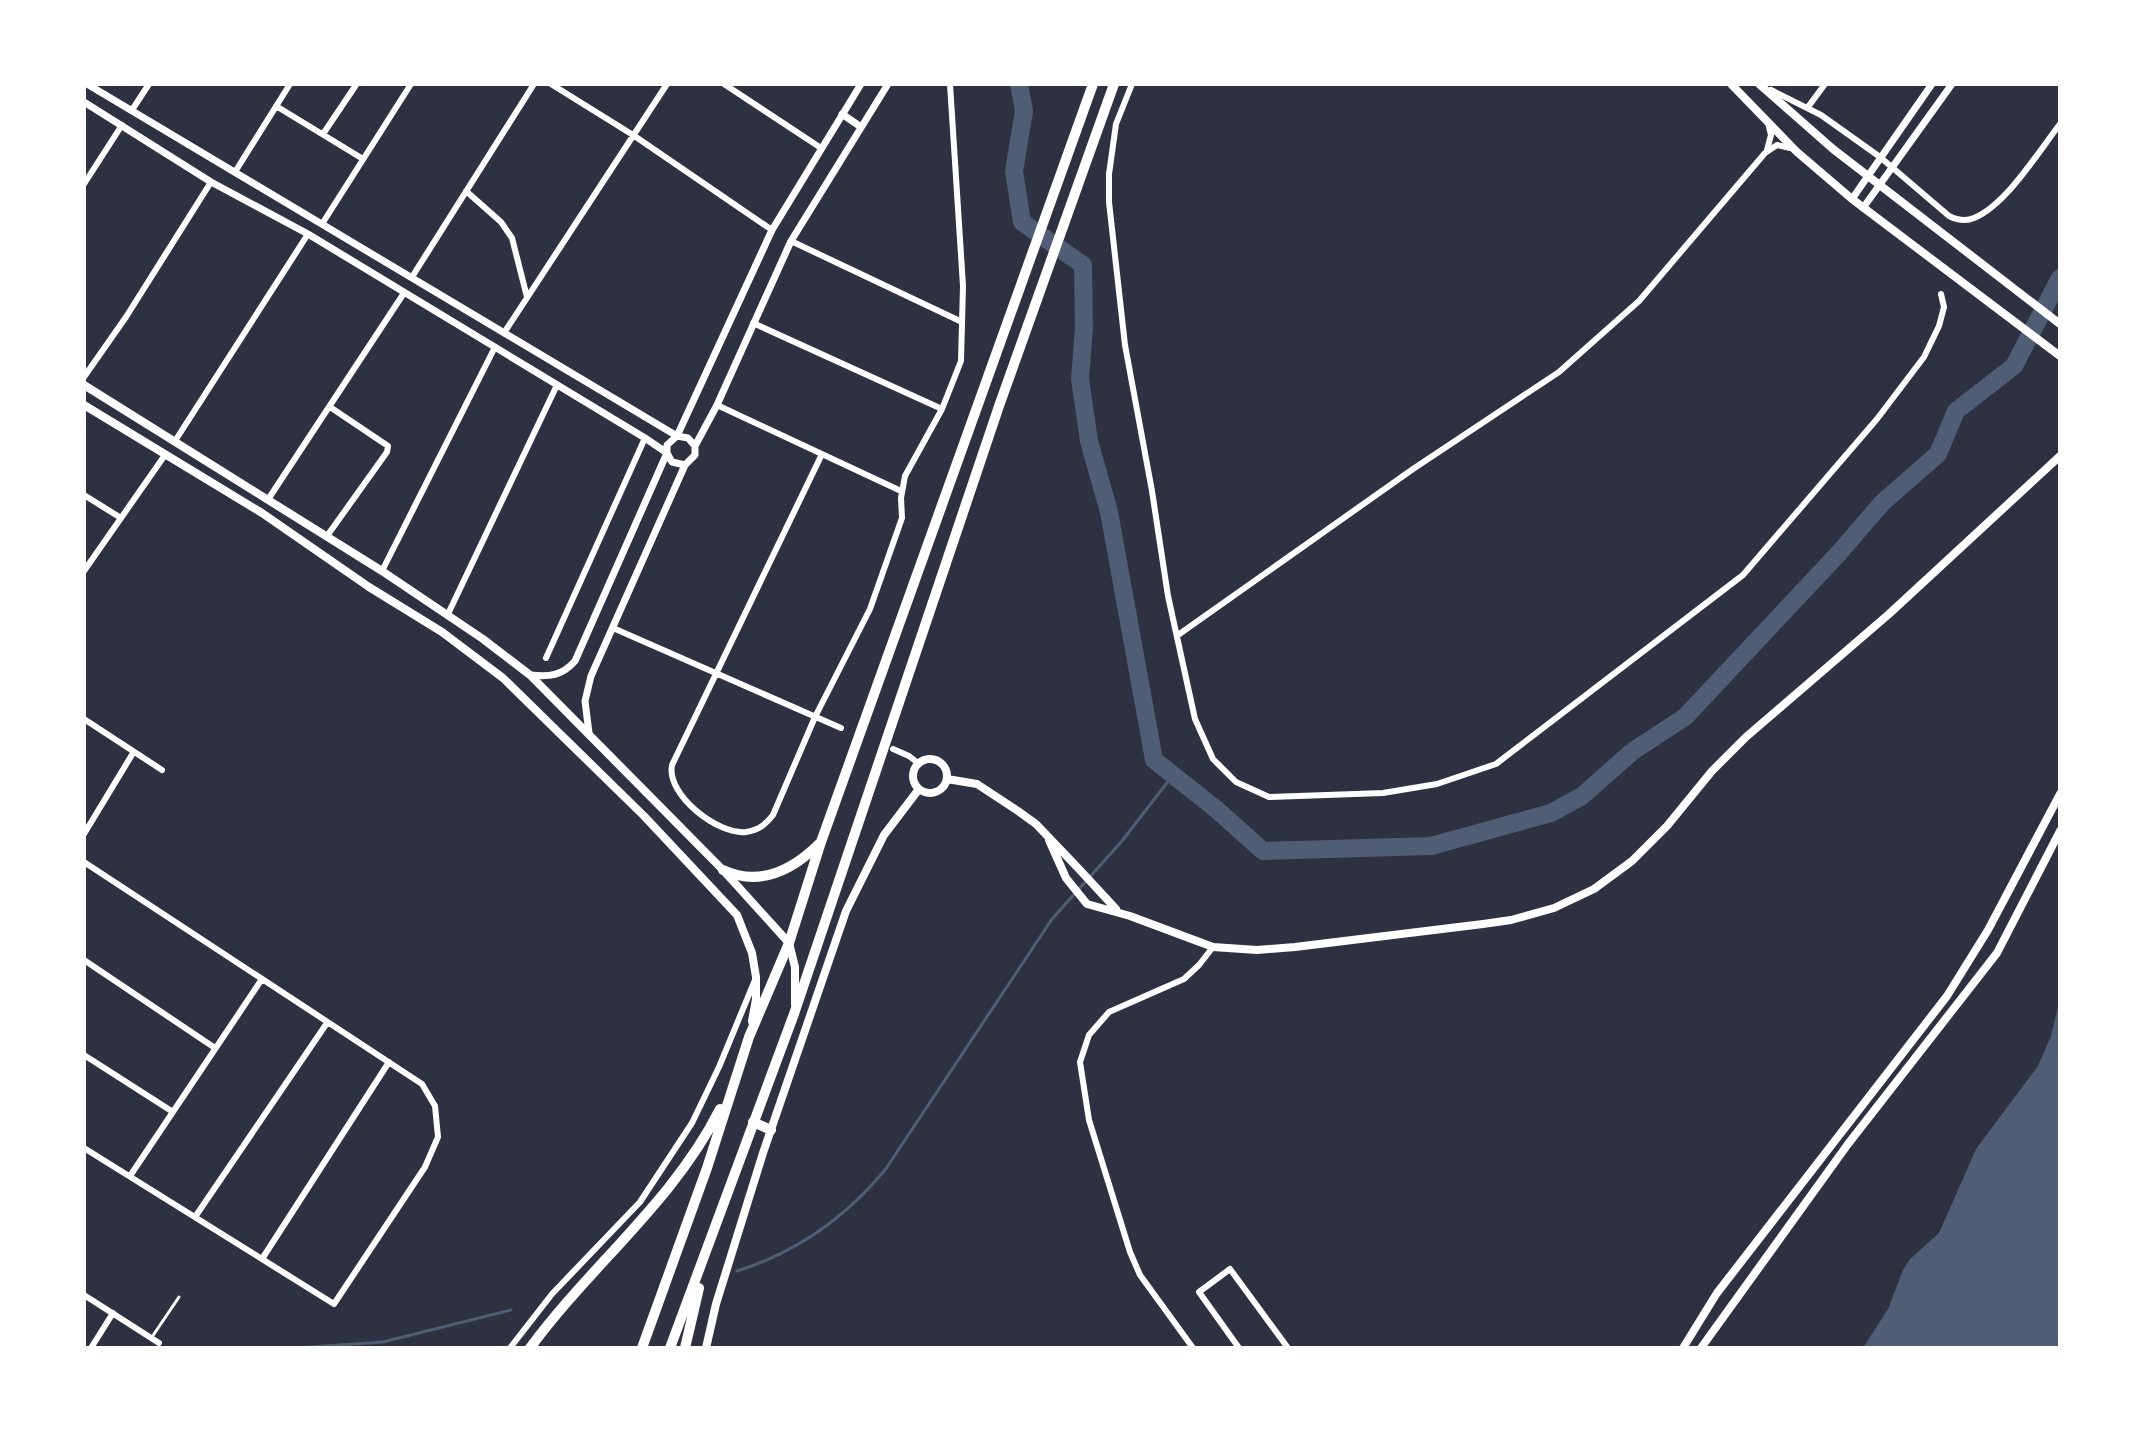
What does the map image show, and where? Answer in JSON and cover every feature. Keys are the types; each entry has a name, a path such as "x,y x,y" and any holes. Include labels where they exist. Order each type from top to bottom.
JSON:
{"highway":[{"path":"642,1348 707,1168 749,1037 789,943 821,842 1093,84"},
{"path":"670,1348 794,1014 999,406 1114,86"},
{"path":"723,870 748,877 775,874 800,862 821,842"},
{"path":"530,1348 681,1172 709,1132 735,1077"},
{"path":"753,1122 771,1130"},
{"path":"685,1348 710,1240"}],"main road":[{"path":"1731,84 1797,152 1852,199 2060,356"},
{"path":"1760,84 1801,122 2060,324"},
{"path":"84,385 382,571 448,614 530,675 755,903 789,943 795,967 794,1014"},
{"path":"84,405 262,513 369,587 442,632 503,678 644,816 737,915 752,953 756,977 756,999 749,1037"},
{"path":"1049,840 1066,878 1082,900 1094,907 1123,914 1213,947 1257,950 1295,947 1533,915 1594,889 1632,861 1746,737 1889,614 2059,459"},
{"path":"929,759 940,761 947,779 944,786 935,792 919,789 913,779 918,763 929,759"},
{"path":"947,779 977,784 1036,824 1098,892 1123,914"},
{"path":"706,1348 716,1304 771,1130 846,911 884,835 919,789"},
{"path":"1683,1348 1717,1293 1947,996 1988,930 2060,794"},
{"path":"1701,1348 1902,1073 1997,953 2060,831"},
{"path":"737,915 755,903"},
{"path":"1756,1242 1769,1251"}],"street":[{"path":"87,84 677,436 688,438 695,446"},
{"path":"132,110 149,84"},
{"path":"235,172 290,84"},
{"path":"323,134 354,84"},
{"path":"322,224 411,84"},
{"path":"412,277 534,84"},
{"path":"551,84 633,135 772,230"},
{"path":"504,333 667,84"},
{"path":"724,84 821,148"},
{"path":"530,675 554,676 575,661 667,453 669,442 677,436 772,230 860,84"},
{"path":"589,733 586,692 685,465 694,458 695,446 717,405 791,241 888,84"},
{"path":"822,454 672,765 671,780 678,793 714,822 744,832 763,827 773,815 815,717 870,609 902,518 901,491 908,469 942,409 961,361 958,169 950,84"},
{"path":"1132,84 1116,124 1109,174 1109,202 1128,369 1152,491 1168,596 1195,719 1213,759 1236,782 1269,797 1383,793 1437,784 1496,764 1743,575 1877,419 1924,357 1939,326 1944,307 1941,294"},
{"path":"1760,84 1808,107 1880,157 1949,216 1968,220 1999,199 2060,124"},
{"path":"1808,107 1825,84"},
{"path":"1852,199 1932,84"},
{"path":"1863,208 1952,84"},
{"path":"84,102 211,182 308,234 645,438 667,453 672,462 685,465"},
{"path":"276,106 363,159"},
{"path":"842,114 861,127"},
{"path":"1765,118 1771,135 1765,153"},
{"path":"84,184 122,125"},
{"path":"1178,635 1413,469 1559,372 1639,301 1765,153 1777,145 1785,145 1797,152"},
{"path":"84,377 126,317 211,182"},
{"path":"466,191 501,222 512,238 527,297"},
{"path":"175,441 308,234"},
{"path":"791,241 962,322"},
{"path":"269,498 404,293"},
{"path":"753,323 942,409"},
{"path":"382,571 495,347"},
{"path":"448,614 557,385"},
{"path":"717,405 901,491"},
{"path":"327,536 387,452 388,446 330,407"},
{"path":"546,658 645,438"},
{"path":"84,571 165,455"},
{"path":"84,495 121,518"},
{"path":"613,628 841,728"},
{"path":"84,719 162,770"},
{"path":"893,749 918,763"},
{"path":"84,834 133,753"},
{"path":"84,862 422,1084 435,1106 438,1137 425,1167 334,1304 84,1148"},
{"path":"1193,1348 1140,1275 1130,1252 1089,1120 1080,1062 1089,1035 1109,1012 1184,979 1213,947"},
{"path":"84,960 215,1048"},
{"path":"510,1348 552,1294 640,1202 692,1123 756,977"},
{"path":"130,1176 262,979"},
{"path":"195,1217 327,1023"},
{"path":"84,1055 173,1112"},
{"path":"262,1259 389,1062"},
{"path":"1239,1348 1199,1292 1230,1269 1288,1348"},
{"path":"84,1295 159,1343"},
{"path":"91,1348 113,1313"}],"lane":[{"path":"151,1338 179,1297"}],"water":[{"path":"2060,998 2060,1348 1863,1348 1888,1309 1910,1259 1939,1233 1976,1149 2038,1066 2051,1036"}],"waterway":[{"path":"1019,84 1024,111 1014,171 1022,222 1083,265 1084,328 1080,379 1089,441 1109,512 1154,760 1263,851 1431,846 1551,813 1582,796 1633,751 1685,717 1882,503 1938,454 1956,411 2014,366 2060,278"},
{"path":"737,1271 780,1254 819,1231 854,1203 885,1170 1052,919 1122,841 1173,775"},
{"path":"296,1348 383,1342 511,1310"}]}
